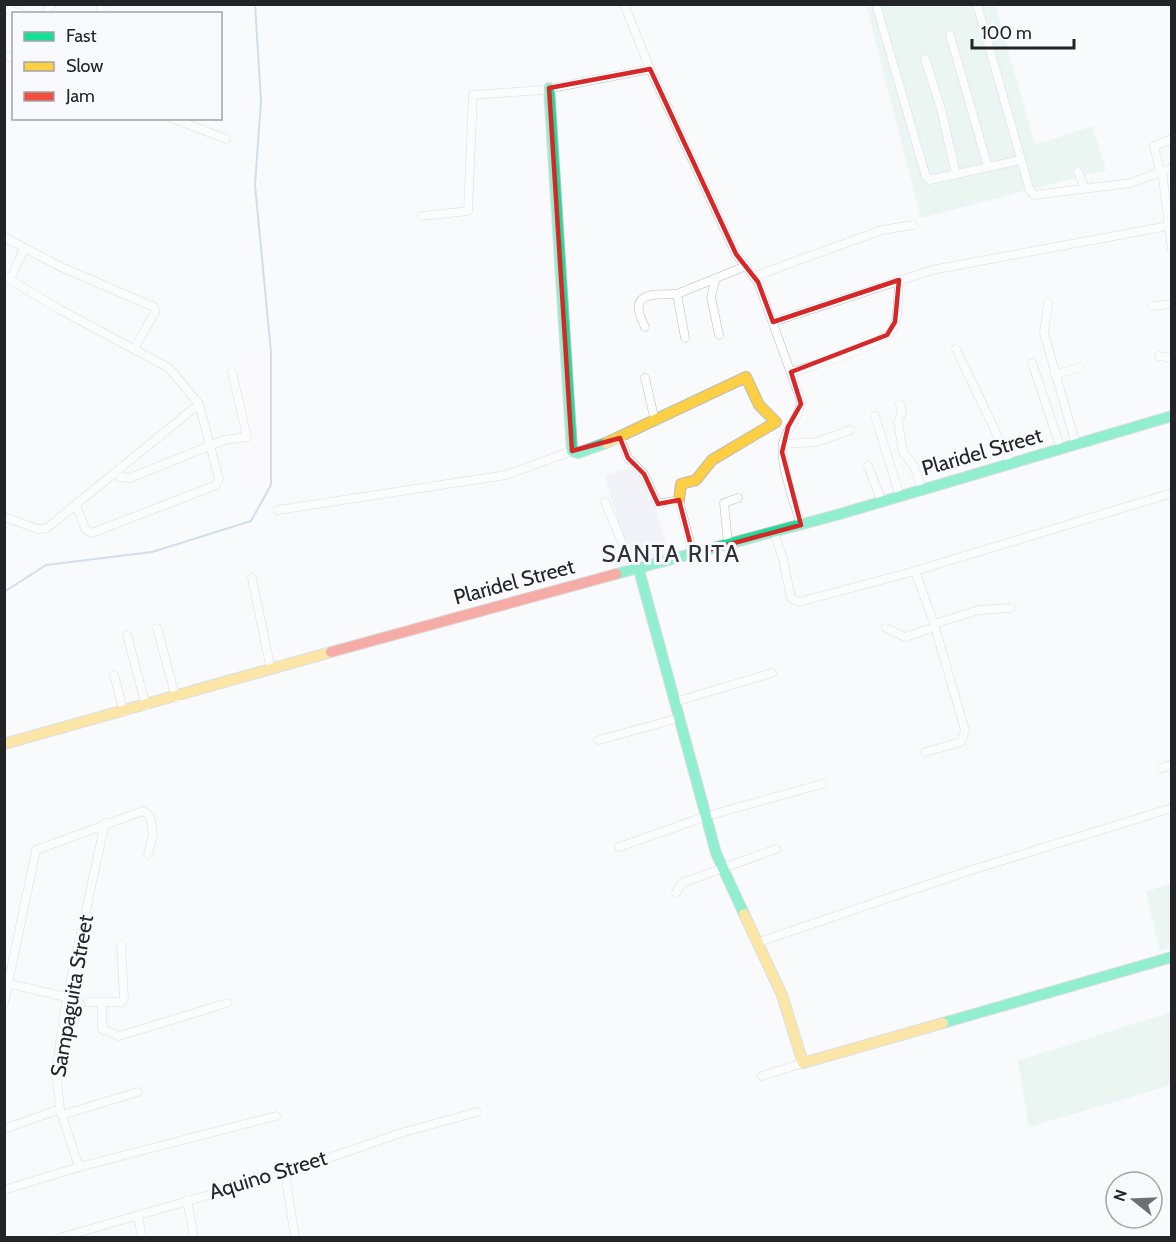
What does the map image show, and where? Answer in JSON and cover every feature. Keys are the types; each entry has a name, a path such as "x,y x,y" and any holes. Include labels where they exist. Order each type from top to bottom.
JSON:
{"street":[{"path":"624,4 650,69 736,254 755,276 802,403 788,427 783,444 783,459 801,525"},
{"path":"876,4 926,177 929,180 1021,160"},
{"path":"977,4 1030,191 1034,195 1131,183 1172,168"},
{"path":"950,35 988,167"},
{"path":"925,59 941,109 956,174"},
{"path":"422,216 465,213 469,208 473,94 549,88 650,69"},
{"path":"549,88 572,451"},
{"path":"177,120 226,139"},
{"path":"1172,139 1154,146 1161,172 1172,250"},
{"path":"1078,172 1085,188"},
{"path":"755,276 882,230 913,225"},
{"path":"772,322 932,270 1011,253 1168,226"},
{"path":"4,237 24,249 154,307 155,312 134,349"},
{"path":"24,249 7,277 59,309 174,371 199,404 219,478 216,486 92,533 86,530 76,506"},
{"path":"645,327 638,314 638,304 648,294 677,294 746,266"},
{"path":"715,280 711,297 719,335"},
{"path":"791,372 833,358 887,335 895,322 898,280"},
{"path":"677,294 685,338"},
{"path":"1048,303 1043,330 1076,445"},
{"path":"1152,306 1172,304"},
{"path":"956,349 1011,464"},
{"path":"1159,356 1172,358"},
{"path":"1032,363 1061,449"},
{"path":"1055,374 1079,368"},
{"path":"117,473 120,477 130,478 229,438 247,437 232,372"},
{"path":"278,510 506,475 572,451 578,453 620,438 747,377 759,405 776,422 788,427"},
{"path":"645,378 655,421"},
{"path":"4,517 43,530 117,473 199,404"},
{"path":"900,404 902,412 898,422 903,452 914,466 922,490"},
{"path":"875,416 900,497"},
{"name":"Plaridel Street","path":"4,744 176,698 507,603 801,525 1172,416"},
{"path":"693,554 679,500 681,484 696,480 712,460 776,422"},
{"path":"783,444 817,442 850,430"},
{"path":"620,438 628,458 644,474 658,504 679,500"},
{"path":"868,466 882,502"},
{"path":"774,532 783,559 791,598 795,601 915,571 1172,493"},
{"path":"728,543 724,503 738,498"},
{"path":"605,502 634,571 675,702 716,853 782,995 803,1063"},
{"path":"915,571 965,730 960,742 925,752"},
{"path":"252,578 272,670"},
{"path":"886,628 905,636 979,610 1011,608"},
{"path":"157,627 176,698"},
{"path":"127,635 146,706"},
{"path":"675,702 772,673"},
{"path":"114,675 124,712"},
{"path":"599,740 679,718"},
{"path":"1162,768 1172,764"},
{"path":"619,847 707,816 822,784"},
{"path":"759,942 962,873 1172,808"},
{"path":"4,1003 6,983 36,850 105,823 147,812 153,834 148,854"},
{"name":"Sampaguita Street","path":"80,1167 61,1112 56,1070 67,997 105,823"},
{"path":"676,893 682,883 776,849"},
{"path":"88,1002 122,1002 124,998 121,945"},
{"path":"762,1076 1172,957"},
{"path":"6,983 78,1000"},
{"path":"102,1003 102,1029 119,1036 227,1003"},
{"path":"4,1129 138,1092"},
{"name":"Aquino Street","path":"59,1238 90,1233 187,1200 285,1173 401,1133 477,1112"},
{"path":"4,1191 80,1167 276,1116"},
{"path":"285,1173 295,1238"},
{"path":"187,1200 194,1238"},
{"path":"138,1216 142,1238"}],"highlighted area":[{"path":"650,69 736,254 758,282 773,322 899,280 895,322 887,335 791,372 801,404 788,427 782,452 801,525 693,554 679,500 658,504 644,474 628,458 620,438 572,451 549,88"}],"shaded area":[{"path":"629,468 641,476 654,501 669,555 630,566 605,475"}],"green space":[{"path":"866,5 995,5 1035,145 1092,126 1106,170 921,218"},
{"path":"1171,883 1171,948 1160,951 1146,892"},
{"path":"1171,1012 1171,1085 1029,1127 1018,1061"}],"waterway":[{"path":"4,592 46,565 152,552 251,521 271,485 271,352 255,185 261,101 255,4"}],"traffic: fast":[{"path":"549,88 572,451 578,453 606,443"},
{"path":"616,574 840,514 1172,416"},
{"path":"639,570 716,853 744,914"},
{"path":"943,1023 1172,957"}],"traffic: slow":[{"path":"606,443 746,377 759,405 776,422 712,460 696,480 681,484 679,500"},
{"path":"4,744 331,652"},
{"path":"744,914 782,995 803,1063 943,1023"}],"traffic: jam":[{"path":"331,652 616,574"}],"district":[{"name":"SANTA RITA","path":"671,554"}]}
